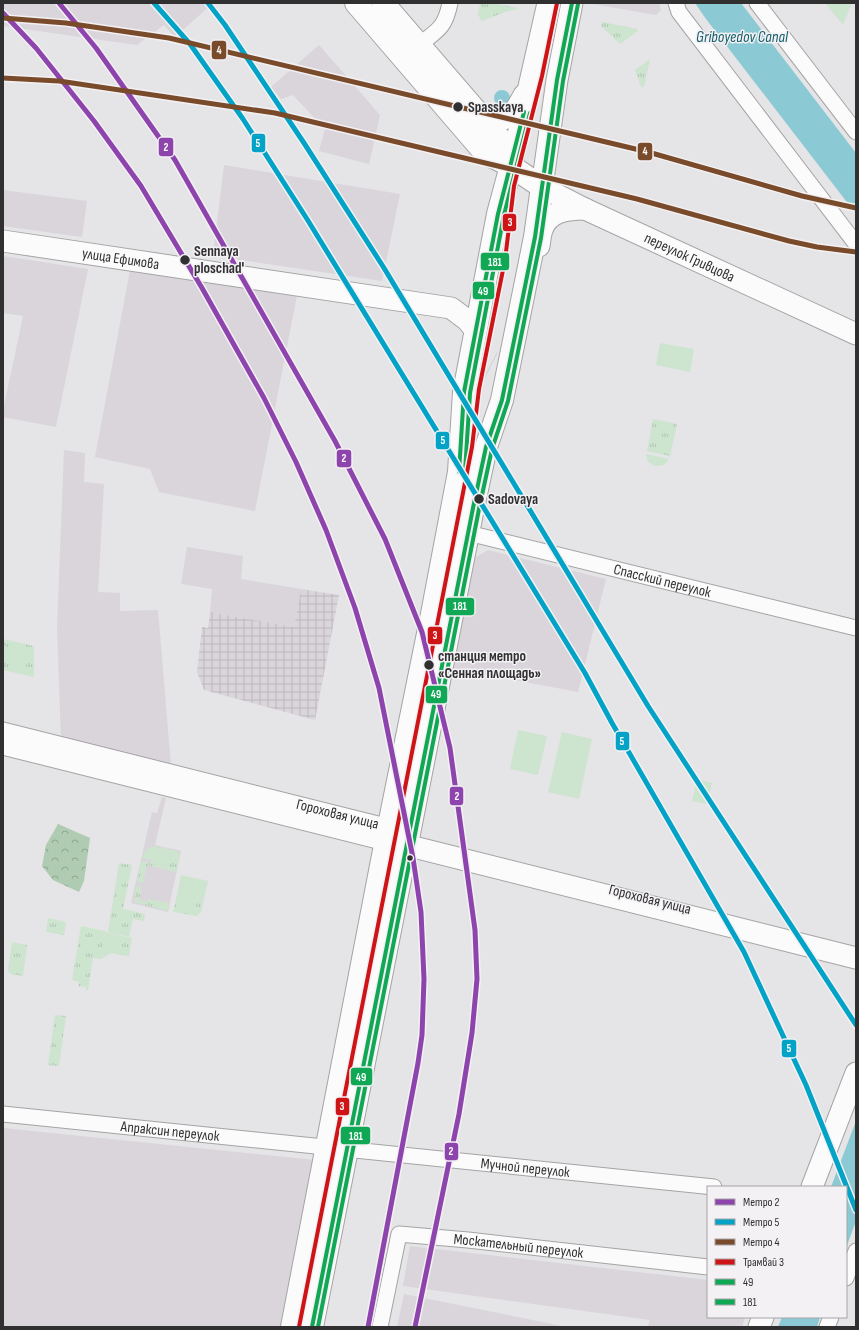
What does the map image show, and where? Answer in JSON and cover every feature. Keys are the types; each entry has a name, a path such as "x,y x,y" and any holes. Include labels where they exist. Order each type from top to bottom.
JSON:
{"main road":[{"path":"356,3 485,153 526,177"},
{"path":"299,1327 337,1148 408,841 486,447 502,400 535,237 526,177 501,140 383,3"},
{"path":"337,1148 388,835 431,622 458,472 464,392 498,214 526,177"}],"street":[{"path":"419,45 441,28 447,17 450,3"},
{"path":"526,177 530,84 548,3"},
{"path":"526,177 557,80 572,3"},
{"path":"676,3 679,12 856,244"},
{"path":"757,3 856,132"},
{"path":"481,117 499,121 512,115 530,84"},
{"name":"переулок Гривцова","path":"526,177 585,209 856,334"},
{"path":"528,270 537,256 542,229 551,218 564,211 585,209"},
{"name":"улица Ефимова","path":"3,241 451,308 464,305 478,296 484,289"},
{"name":"улица Ефимова","path":"451,308 467,320 476,330"},
{"name":"Спасский переулок","path":"468,533 856,628"},
{"name":"Гороховая улица","path":"3,730 378,824 388,835"},
{"name":"Гороховая улица","path":"3,744 388,835 856,958"},
{"name":"Гороховая улица","path":"408,841 442,846 856,951"},
{"path":"812,1186 856,1074"},
{"name":"Апраксин переулок","path":"3,1114 337,1148"},
{"name":"Мучной переулок","path":"337,1148 707,1186"},
{"name":"Москательный переулок","path":"380,1327 399,1234 468,1240 707,1267"},
{"path":"847,1275 856,1251"}],"shaded area":[{"path":"3,3 213,3 175,37 164,25 137,45 3,26"},
{"path":"587,3 659,3 661,10 656,15"},
{"path":"319,45 380,115 369,164 319,151 325,129 293,95 281,99 271,87"},
{"path":"224,165 400,194 382,281 213,256"},
{"path":"3,190 87,201 82,237 3,226"},
{"path":"3,256 88,269 56,427 3,417 23,316 3,313"},
{"path":"131,265 298,290 255,511 159,492 150,469 95,457"},
{"path":"64,450 85,453 84,482 104,484 98,592 120,593 120,611 158,610 171,766 61,738 57,628"},
{"path":"187,547 243,556 241,579 301,589 294,627 210,612 212,589 181,584"},
{"path":"488,550 606,579 578,692 451,668 473,559"},
{"path":"301,589 339,595 315,720 204,690 197,672 202,627 208,628 210,612 294,627"},
{"path":"162,797 166,798 155,845 181,851 168,912 131,903 152,812 157,813"},
{"path":"3,1128 315,1160 282,1327 3,1327"},
{"path":"410,1246 707,1280 707,1318 745,1318 742,1327 648,1327 650,1320 403,1286"},
{"path":"404,1294 508,1315 566,1327 397,1327"}],"green space":[{"path":"480,3 491,3 518,9 508,11 482,21 478,15"},
{"path":"825,3 852,3 843,25"},
{"path":"602,22 638,29 638,31 620,44 601,26"},
{"path":"650,59 644,87 641,87 635,70"},
{"path":"660,343 694,349 690,372 656,365"},
{"path":"653,419 677,424 670,456 647,451"},
{"path":"646,454 669,459 664,465 655,466 648,462"},
{"path":"3,639 34,646 34,677 3,670"},
{"path":"4,646 27,652 28,665 3,659"},
{"path":"518,730 547,736 538,775 510,769"},
{"path":"562,732 592,739 579,799 548,792"},
{"path":"697,779 712,783 707,804 692,801"},
{"path":"58,824 90,838 84,881 79,892 53,880 42,866 46,845"},
{"path":"155,846 179,853 180,856 176,872 147,865 143,883 137,882 141,861 169,867 172,854 154,851 152,860 142,858 147,850"},
{"path":"154,851 172,854 169,867 151,863"},
{"path":"119,863 132,865 123,909 145,914 144,921 133,919 129,937 108,932"},
{"path":"181,875 208,881 204,898 198,896 195,909 175,904"},
{"path":"136,886 142,887 139,900 148,902 149,899 169,903 168,911 134,902"},
{"path":"198,896 204,898 201,912 197,916 173,912 175,904 195,909"},
{"path":"48,918 66,922 64,935 46,932"},
{"path":"81,926 106,931 101,959 93,958 88,990 86,990 86,987 78,986 79,982 72,980"},
{"path":"106,932 122,936 119,955 111,953 101,959"},
{"path":"122,936 132,938 129,956 119,955"},
{"path":"12,942 27,945 23,976 10,974 8,970"},
{"path":"55,1015 66,1016 59,1066 48,1065"}],"water":[{"name":"Griboyedov Canal","path":"695,3 741,3 856,153 856,214 706,19"},
{"path":"502,90 509,95 510,98 505,105 502,106 495,101 494,98 499,91"},
{"path":"856,1121 856,1221 847,1245 847,1186 831,1186"},
{"path":"782,1318 820,1318 817,1327 778,1327"}],"tram line":[{"name":"3","path":"299,1327 472,447 479,389 505,260 514,186 542,76 557,3"},
{"path":"479,389 497,353"}],"metro line":[{"name":"2","path":"59,3 96,48 175,160 335,441 385,539 422,632 450,748 475,930 477,979 472,1033 459,1114 415,1327"},
{"name":"5","path":"154,3 190,44 243,119 307,219 585,673 612,723 744,952 806,1085 846,1186"},
{"name":"5","path":"208,3 225,25 304,143 384,268 648,706 856,1025"},
{"name":"2","path":"3,13 36,48 94,121 141,186 202,288 264,398 296,462 326,530 355,608 379,688 413,858 421,912 424,979 422,1035 418,1063 368,1327"},
{"name":"4","path":"3,18 66,23 169,38 648,152 802,196 856,208"},
{"name":"4","path":"3,78 59,81 275,113 637,199 789,241 817,247 856,252"},
{"name":"5","path":"847,1188 856,1210"}],"transit line":[{"name":"49","path":"312,1327 473,508 486,447 502,400 535,237 557,80 572,3"},
{"name":"181","path":"318,1327 479,509 492,449 508,401 541,238 563,81 578,4"},
{"name":"49","path":"459,472 464,392 498,214 524,112"},
{"name":"181","path":"465,472 470,393 504,215 530,113"}],"place":[{"name":"Spasskaya","path":"458,107"},
{"name":"Sennaya ploschad'","path":"185,260"},
{"name":"Sadovaya","path":"479,499"},
{"name":"станция метро «Сенная площадь»","path":"429,665"}]}
